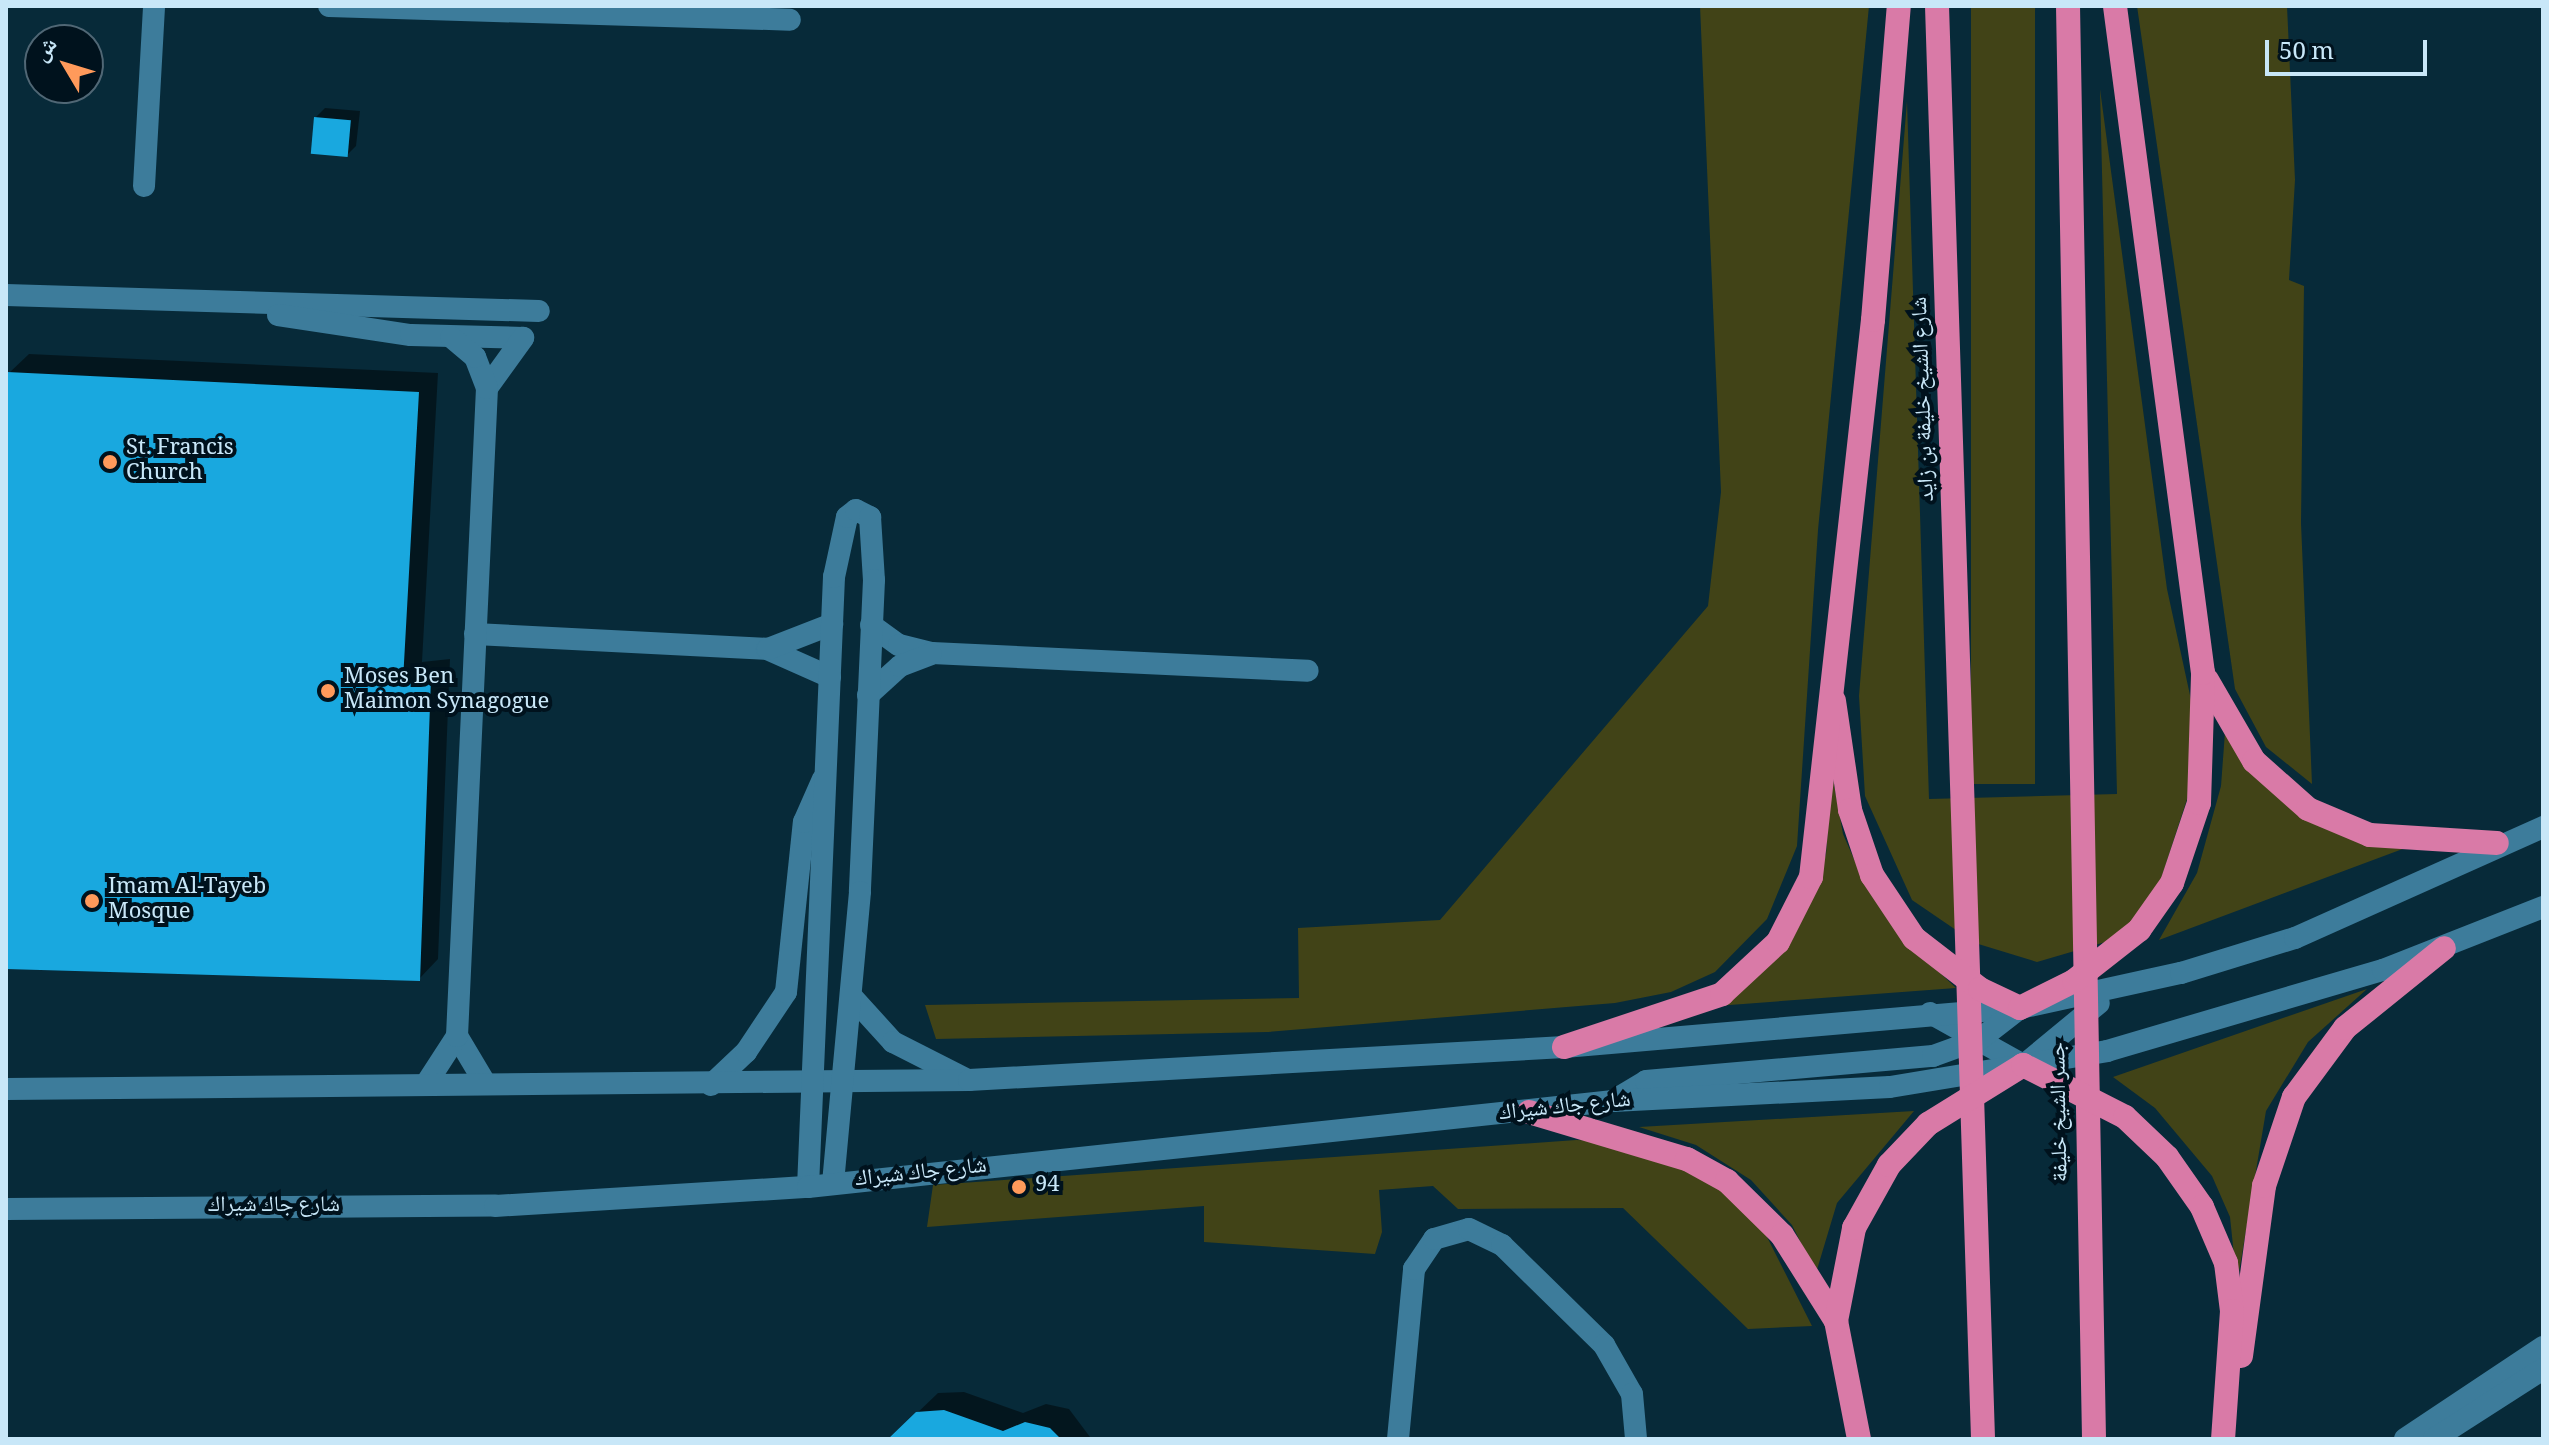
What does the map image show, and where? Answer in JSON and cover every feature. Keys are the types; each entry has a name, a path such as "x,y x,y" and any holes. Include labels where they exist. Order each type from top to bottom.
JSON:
{"highway":[{"path":"1564,1047 1699,1006 1742,979 1778,942 1803,901 1816,854 1834,701 1899,6"},
{"name":"شارع الشيخ خليفة بن زايد","path":"1937,6 1966,790 1983,1439"},
{"name":"جسر الشيخ خليفة","path":"2068,6 2094,1439"},
{"path":"1834,701 1850,810 1885,900 1944,965 2020,1008 2119,949 2172,883 2199,803 2203,673 2115,6"},
{"path":"2203,673 2254,761 2308,809 2370,835 2497,843"},
{"path":"2223,1439 2231,1380 2254,1281 2267,1174 2294,1097 2345,1028 2444,948"},
{"path":"1836,1321 1854,1228 1889,1165 1950,1107 2023,1065 2102,1100 2147,1135 2186,1180 2226,1263 2231,1380"},
{"path":"1529,1112 1687,1159 1727,1181 1782,1235 1836,1321 1859,1439"}],"street":[{"path":"144,186 154,6"},
{"path":"329,6 510,8 790,20"},
{"path":"6,295 247,306 539,311"},
{"path":"247,306 306,321 451,337 523,338 487,388"},
{"path":"426,1084 457,1036 487,388 475,357 451,337"},
{"path":"808,1187 834,577 847,517 856,510 871,523 871,625 852,997 833,1184"},
{"path":"767,649 832,624"},
{"path":"871,625 899,645 932,653 1308,671"},
{"path":"475,634 767,649 830,677"},
{"path":"868,695 900,666 932,653"},
{"path":"711,1085 761,1033 786,992 804,822 826,775"},
{"path":"6,1089 485,1083 711,1085 969,1080 1564,1047 1929,1013 2020,1008 2123,986 2295,938 2497,843 2543,827"},
{"name":"شارع جاك شيراك","path":"6,1209 495,1206 808,1187 1613,1101 1890,1087 2107,1051 2444,948 2543,907"},
{"path":"1929,1013 2023,1065 2062,1030 2123,986"},
{"path":"852,997 893,1042 969,1080"},
{"path":"2020,1008 2107,1051"},
{"path":"1613,1101 1646,1081 1888,1063 1980,1039 2020,1008"},
{"path":"457,1036 485,1083"},
{"path":"1398,1439 1414,1269 1434,1239 1469,1229 1502,1245 1604,1345 1632,1394 1636,1439"},
{"path":"2405,1439 2543,1347"},
{"path":"2434,1439 2543,1369"}],"shaded area":[{"path":"1700,6 1869,6 1818,530 1797,846 1767,919 1715,972 1671,992 1615,1003 1268,1032 936,1039 925,1005 1299,998 1298,928 1440,920 1708,606 1721,492"},
{"path":"1971,6 2035,6 2035,784 1971,784"},
{"path":"2137,6 2287,6 2295,180 2289,280 2304,286 2301,523 2312,784 2266,747 2235,689"},
{"path":"2100,89 2167,589 2193,709 2188,796 2159,885 2119,938 2037,962 1975,943 1912,900 1865,796 1859,696 1907,101 1929,799 2117,794"},
{"path":"2225,732 2266,781 2416,844 2159,940 2197,873 2221,786"},
{"path":"1832,774 1843,834 1861,875 1918,952 1956,988 1676,1009 1710,995 1813,891 1826,854"},
{"path":"2367,989 2308,1042 2266,1111 2237,1284 2230,1217 2212,1176 2155,1108 2113,1077"},
{"path":"1914,1111 1837,1203 1816,1273 1792,1225 1751,1180 1696,1145 1639,1127"},
{"path":"1576,1140 1625,1142 1705,1171 1764,1231 1812,1326 1748,1329 1623,1208 1458,1209 1433,1186 1379,1190 1382,1232 1375,1254 1204,1242 1204,1206 927,1227 933,1185"}],"building":[{"path":"314,117 351,120 348,157 311,154"},
{"path":"7,372 419,392 403,681 431,678 420,981 6,969"},
{"path":"944,1410 1003,1431 1025,1422 1050,1428 1061,1439 888,1439 916,1412"}],"place":[{"name":"St. Francis Church","path":"110,462"},
{"name":"Moses Ben Maimon Synagogue","path":"328,691"},
{"name":"Imam Al-Tayeb Mosque","path":"92,901"},
{"name":"94","path":"1019,1187"}]}
